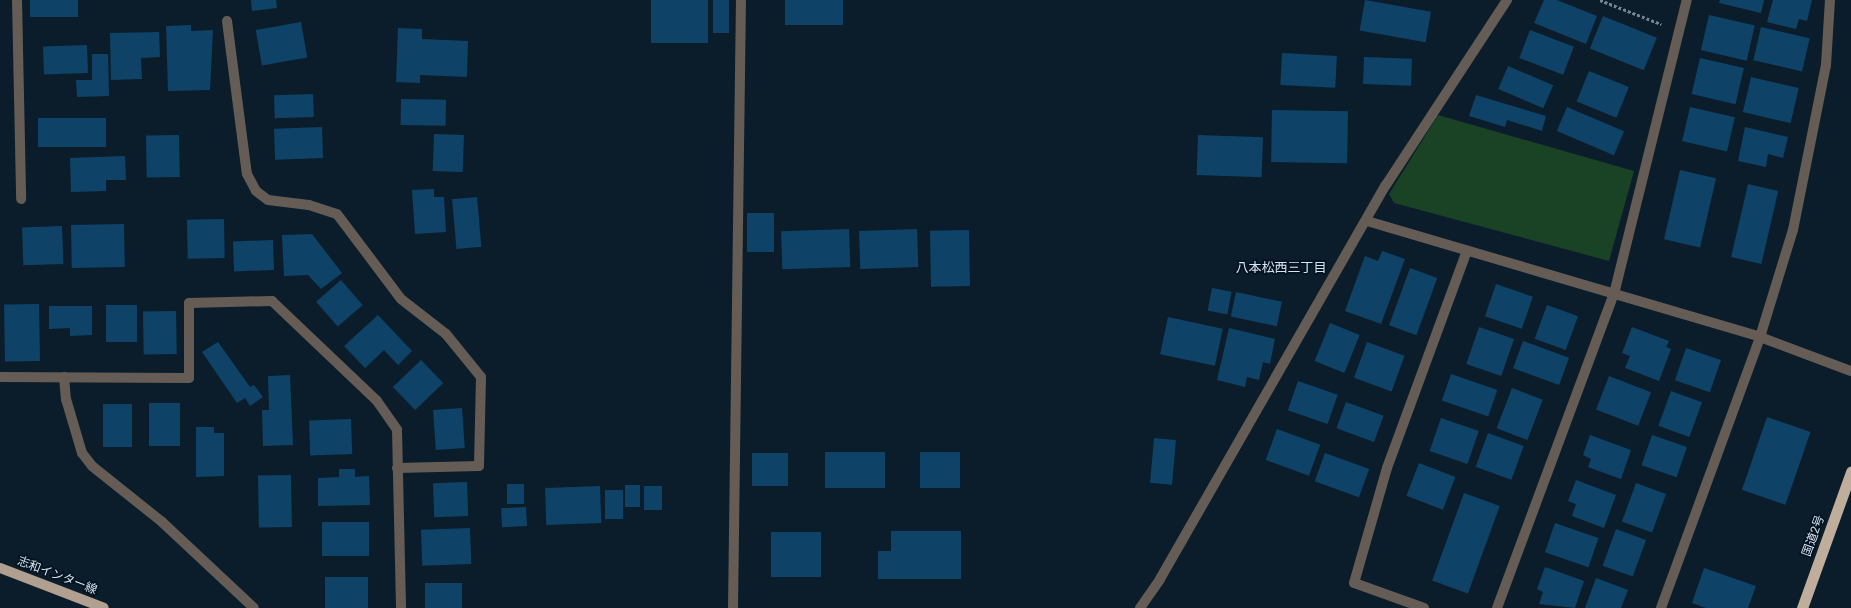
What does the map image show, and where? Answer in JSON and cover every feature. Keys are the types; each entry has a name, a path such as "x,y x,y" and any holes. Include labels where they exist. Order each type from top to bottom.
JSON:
{"highway":[{"name":"国道2号","path":"1802,608 1851,472"}],"main road":[{"name":"志和インター線","path":"0,568 104,608"}],"street":[{"path":"17,0 21,199"},
{"path":"733,608 741,0"},
{"path":"1140,608 1164,572 1367,221 1386,185 1507,0"},
{"path":"1497,608 1614,294 1687,0"},
{"path":"1661,608 1760,337 1794,230 1826,64 1830,0"},
{"path":"227,20 247,174 256,191 268,200 309,205 337,214 401,299 446,334 481,377 479,466 397,468"},
{"path":"1367,221 1760,337 1851,371"},
{"path":"1424,608 1354,583 1387,468 1467,251"},
{"path":"0,377 189,378 189,303 272,301 377,401 397,430 401,608"},
{"path":"64,377 66,399 82,452 92,466 161,521 254,608"}],"path":[{"path":"1600,0 1680,31"}],"green space":[{"path":"1438,115 1634,171 1609,261 1394,203 1389,194"}],"building":[{"path":"30,0 78,0 78,17 30,17"},
{"path":"251,0 276,0 277,8 252,11"},
{"path":"651,0 708,0 708,43 651,43"},
{"path":"713,0 729,0 729,33 713,33"},
{"path":"785,0 843,0 843,25 785,25"},
{"path":"1365,0 1431,12 1426,42 1360,31"},
{"path":"1544,0 1557,0 1597,16 1586,44 1534,23"},
{"path":"1720,0 1764,0 1761,13 1719,3"},
{"path":"1773,0 1812,0 1807,21 1799,19 1796,29 1767,22"},
{"path":"1709,15 1755,26 1747,61 1701,50"},
{"path":"1603,16 1657,38 1644,70 1590,48"},
{"path":"301,22 307,57 262,65 256,30"},
{"path":"191,25 191,31 213,30 210,90 168,91 166,26"},
{"path":"1761,27 1810,38 1802,71 1753,60"},
{"path":"398,28 422,29 422,39 468,41 467,77 420,75 420,83 396,82"},
{"path":"1530,30 1574,47 1563,75 1519,58"},
{"path":"159,32 160,57 141,58 142,79 111,80 110,33"},
{"path":"87,45 88,73 44,75 43,47"},
{"path":"1282,53 1337,56 1335,88 1280,85"},
{"path":"92,54 108,54 109,96 77,97 76,80 92,80"},
{"path":"1364,57 1412,59 1411,86 1363,84"},
{"path":"1700,58 1744,68 1736,104 1692,94"},
{"path":"1508,66 1553,85 1543,108 1498,89"},
{"path":"1589,71 1629,87 1617,118 1577,102"},
{"path":"1751,77 1799,88 1791,123 1743,112"},
{"path":"313,94 314,117 275,118 274,95"},
{"path":"1476,95 1546,116 1542,131 1507,120 1505,127 1469,116"},
{"path":"401,99 446,100 446,126 401,125"},
{"path":"1567,107 1624,131 1614,155 1557,131"},
{"path":"1690,107 1735,117 1727,151 1682,141"},
{"path":"1272,110 1348,111 1347,163 1271,162"},
{"path":"38,118 106,118 106,147 38,147"},
{"path":"322,127 323,158 275,160 274,129"},
{"path":"1745,127 1788,137 1783,158 1768,154 1766,167 1738,161"},
{"path":"434,134 464,135 463,172 433,171"},
{"path":"179,135 180,177 147,178 146,136"},
{"path":"1198,135 1263,137 1262,177 1197,175"},
{"path":"125,156 126,180 106,180 106,191 71,192 70,158"},
{"path":"1680,170 1716,178 1700,248 1664,239"},
{"path":"1748,184 1778,191 1761,264 1731,257"},
{"path":"434,189 434,197 444,197 446,232 415,234 412,190"},
{"path":"477,197 481,247 456,249 452,199"},
{"path":"747,213 774,213 774,252 747,252"},
{"path":"224,219 225,258 188,259 187,220"},
{"path":"124,224 125,267 72,268 71,225"},
{"path":"62,226 63,264 23,265 22,227"},
{"path":"849,229 850,267 782,269 781,231"},
{"path":"917,229 918,267 860,269 859,231"},
{"path":"969,230 970,286 931,287 930,231"},
{"path":"312,234 342,273 321,289 308,275 284,276 282,235"},
{"path":"273,240 274,270 234,271 233,241"},
{"path":"1382,251 1405,259 1381,324 1345,311 1365,256 1378,261"},
{"path":"1410,268 1437,278 1416,335 1389,325"},
{"path":"341,280 363,305 338,327 316,302"},
{"path":"1496,284 1533,297 1522,329 1485,316"},
{"path":"1212,288 1232,292 1227,314 1208,311"},
{"path":"1236,292 1282,302 1277,326 1231,316"},
{"path":"39,304 40,361 5,362 4,305"},
{"path":"106,305 137,305 137,342 106,342"},
{"path":"1547,305 1578,316 1566,350 1535,339"},
{"path":"49,306 92,306 92,335 70,336 70,328 49,329"},
{"path":"176,311 177,354 144,355 143,312"},
{"path":"378,315 412,351 398,365 384,350 365,368 344,346"},
{"path":"1168,317 1223,329 1215,366 1160,354"},
{"path":"1330,323 1360,335 1344,373 1315,361"},
{"path":"1479,327 1514,339 1501,376 1466,364"},
{"path":"1632,327 1669,341 1666,347 1671,349 1659,381 1625,368 1630,356 1622,353"},
{"path":"1229,328 1275,339 1270,364 1263,362 1259,380 1247,377 1245,387 1217,380"},
{"path":"1523,341 1569,358 1559,385 1513,368"},
{"path":"218,342 250,387 254,385 263,397 250,406 245,398 237,403 202,352"},
{"path":"1367,342 1405,356 1392,391 1354,378"},
{"path":"1686,348 1721,360 1710,392 1675,380"},
{"path":"421,360 443,383 415,410 393,387"},
{"path":"1451,374 1497,390 1488,416 1442,400"},
{"path":"290,375 293,445 263,446 262,410 269,410 268,376"},
{"path":"1609,376 1651,392 1638,426 1596,410"},
{"path":"1298,381 1338,395 1328,424 1288,410"},
{"path":"1512,388 1543,400 1527,440 1497,428"},
{"path":"1671,391 1702,402 1689,437 1658,426"},
{"path":"1346,402 1384,416 1374,442 1336,428"},
{"path":"149,403 180,403 180,446 149,446"},
{"path":"103,404 132,404 132,447 103,447"},
{"path":"462,408 465,448 436,450 433,410"},
{"path":"1767,417 1810,432 1785,505 1742,490"},
{"path":"1441,418 1479,431 1467,464 1430,451"},
{"path":"351,419 352,454 310,455 309,420"},
{"path":"196,427 214,427 214,433 224,433 224,476 196,477"},
{"path":"1277,429 1320,445 1309,476 1266,460"},
{"path":"1488,433 1524,446 1511,480 1476,467"},
{"path":"1590,435 1631,450 1621,479 1588,467 1591,459 1583,455"},
{"path":"1652,435 1687,447 1677,477 1642,465"},
{"path":"1154,438 1176,440 1172,485 1150,483"},
{"path":"825,452 885,452 885,488 825,488"},
{"path":"920,452 960,452 960,488 920,488"},
{"path":"752,453 788,453 788,486 752,486"},
{"path":"1325,453 1369,469 1359,497 1315,481"},
{"path":"1419,463 1455,477 1443,510 1406,496"},
{"path":"339,469 355,469 355,477 369,476 370,505 318,506 318,478 339,477"},
{"path":"291,475 292,527 259,528 258,476"},
{"path":"1576,480 1616,495 1604,528 1572,516 1576,504 1568,501"},
{"path":"467,482 468,516 434,517 433,483"},
{"path":"1636,483 1666,494 1652,532 1622,522"},
{"path":"507,484 524,484 524,504 507,504"},
{"path":"625,485 640,485 640,507 625,507"},
{"path":"600,486 601,523 546,525 545,488"},
{"path":"644,486 662,486 662,510 644,510"},
{"path":"605,490 623,490 623,519 605,519"},
{"path":"1464,493 1500,506 1468,593 1432,580"},
{"path":"526,507 527,526 502,527 501,508"},
{"path":"322,522 369,522 369,556 322,556"},
{"path":"1555,523 1598,538 1588,567 1545,552"},
{"path":"470,528 471,564 422,566 421,530"},
{"path":"1616,529 1646,540 1633,577 1603,566"},
{"path":"891,531 961,531 961,579 878,579 878,551 891,551"},
{"path":"771,532 821,532 821,577 771,577"},
{"path":"1545,567 1584,581 1575,608 1539,604 1543,592 1537,589"},
{"path":"1704,568 1756,586 1748,608 1706,608 1692,603"},
{"path":"325,577 368,577 368,608 325,608"},
{"path":"1596,578 1628,590 1621,608 1585,608"},
{"path":"425,583 462,583 462,608 425,608"}],"district":[{"name":"八本松西三丁目","path":"1281,268"}]}
